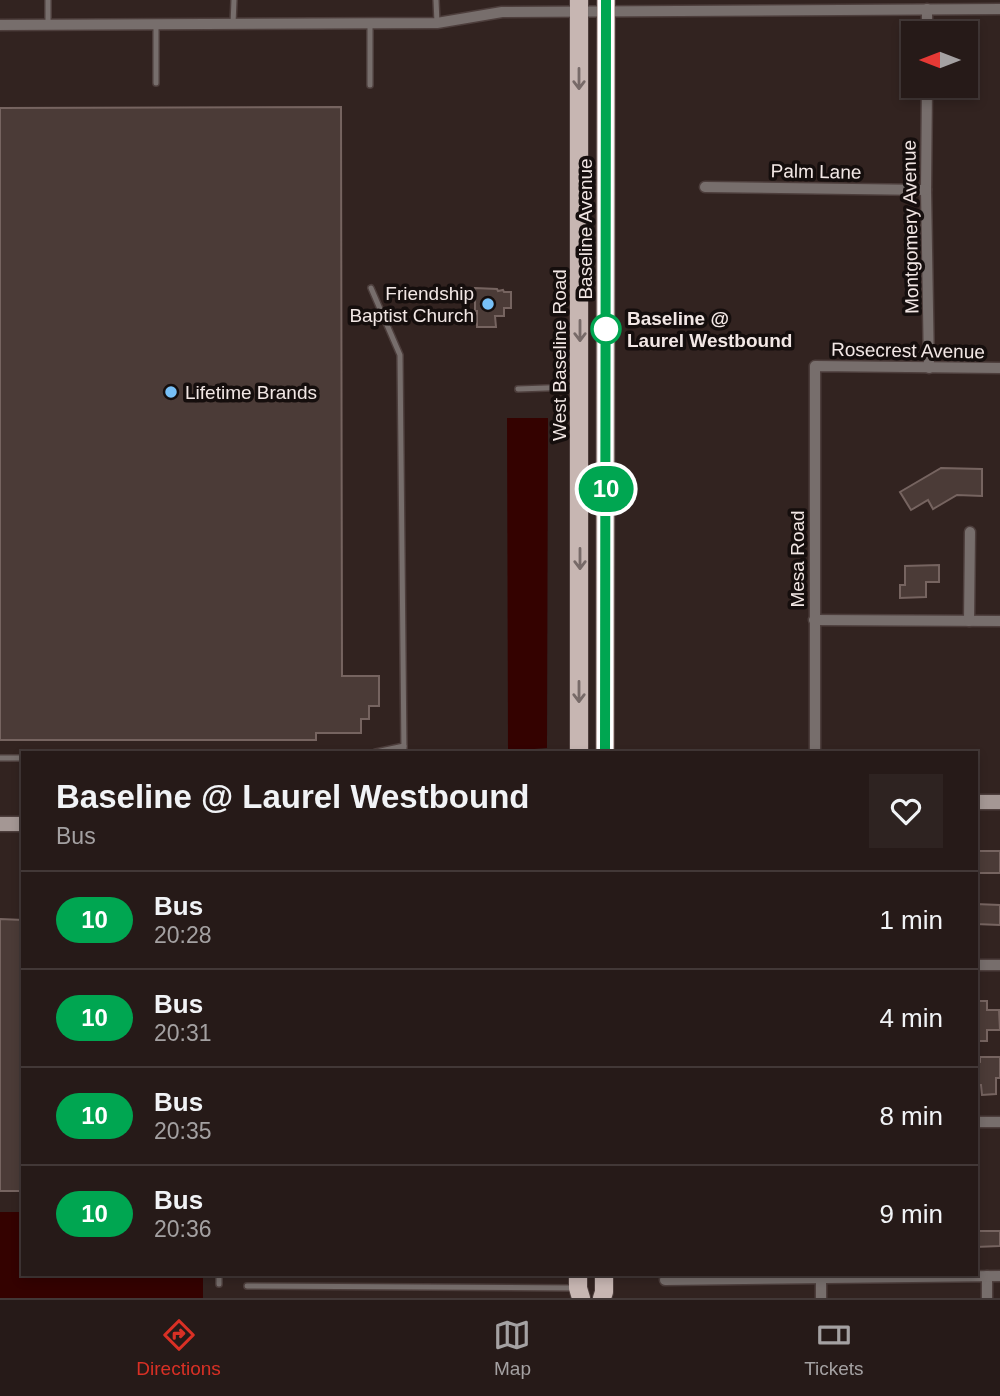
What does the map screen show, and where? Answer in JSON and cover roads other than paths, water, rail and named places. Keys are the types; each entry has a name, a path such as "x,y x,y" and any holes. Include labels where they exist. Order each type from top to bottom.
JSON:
{"main road":[{"name":"West Baseline Road","path":"579,751 580,387 593,7"},
{"name":"Baseline Avenue","path":"593,7 605,751"},
{"path":"978,802 1000,802"},
{"path":"0,824 21,824"},
{"path":"602,1298 604,1276"}],"street":[{"path":"0,25 437,23 502,12 593,7 1000,9"},
{"path":"927,9 927,21"},
{"name":"Montgomery Avenue","path":"927,98 929,368"},
{"name":"Palm Lane","path":"705,187 926,190"},
{"name":"Rosecrest Avenue","path":"815,366 1000,369"},
{"name":"Mesa Road","path":"815,366 815,751"},
{"path":"969,621 970,532"},
{"path":"814,620 1000,621"},
{"path":"978,965 1000,965"},
{"path":"978,1122 1000,1122"},
{"path":"987,1276 987,1298"},
{"path":"665,1280 1000,1276"},
{"path":"821,1278 821,1298"}],"lane":[{"path":"48,0 48,25"},
{"path":"233,24 234,0"},
{"path":"436,0 437,23"},
{"path":"370,23 370,85"},
{"path":"156,24 156,83"},
{"path":"371,288 401,355 404,749 385,751"},
{"path":"518,389 580,387"},
{"path":"0,758 21,758"},
{"path":"219,1276 219,1284"},
{"path":"247,1286 579,1286"}],"place":[{"name":"Friendship Baptist Church","path":"488,304"},
{"name":"Baseline @ Laurel Westbound","path":"606,329"},
{"name":"Lifetime Brands","path":"171,392"}]}
